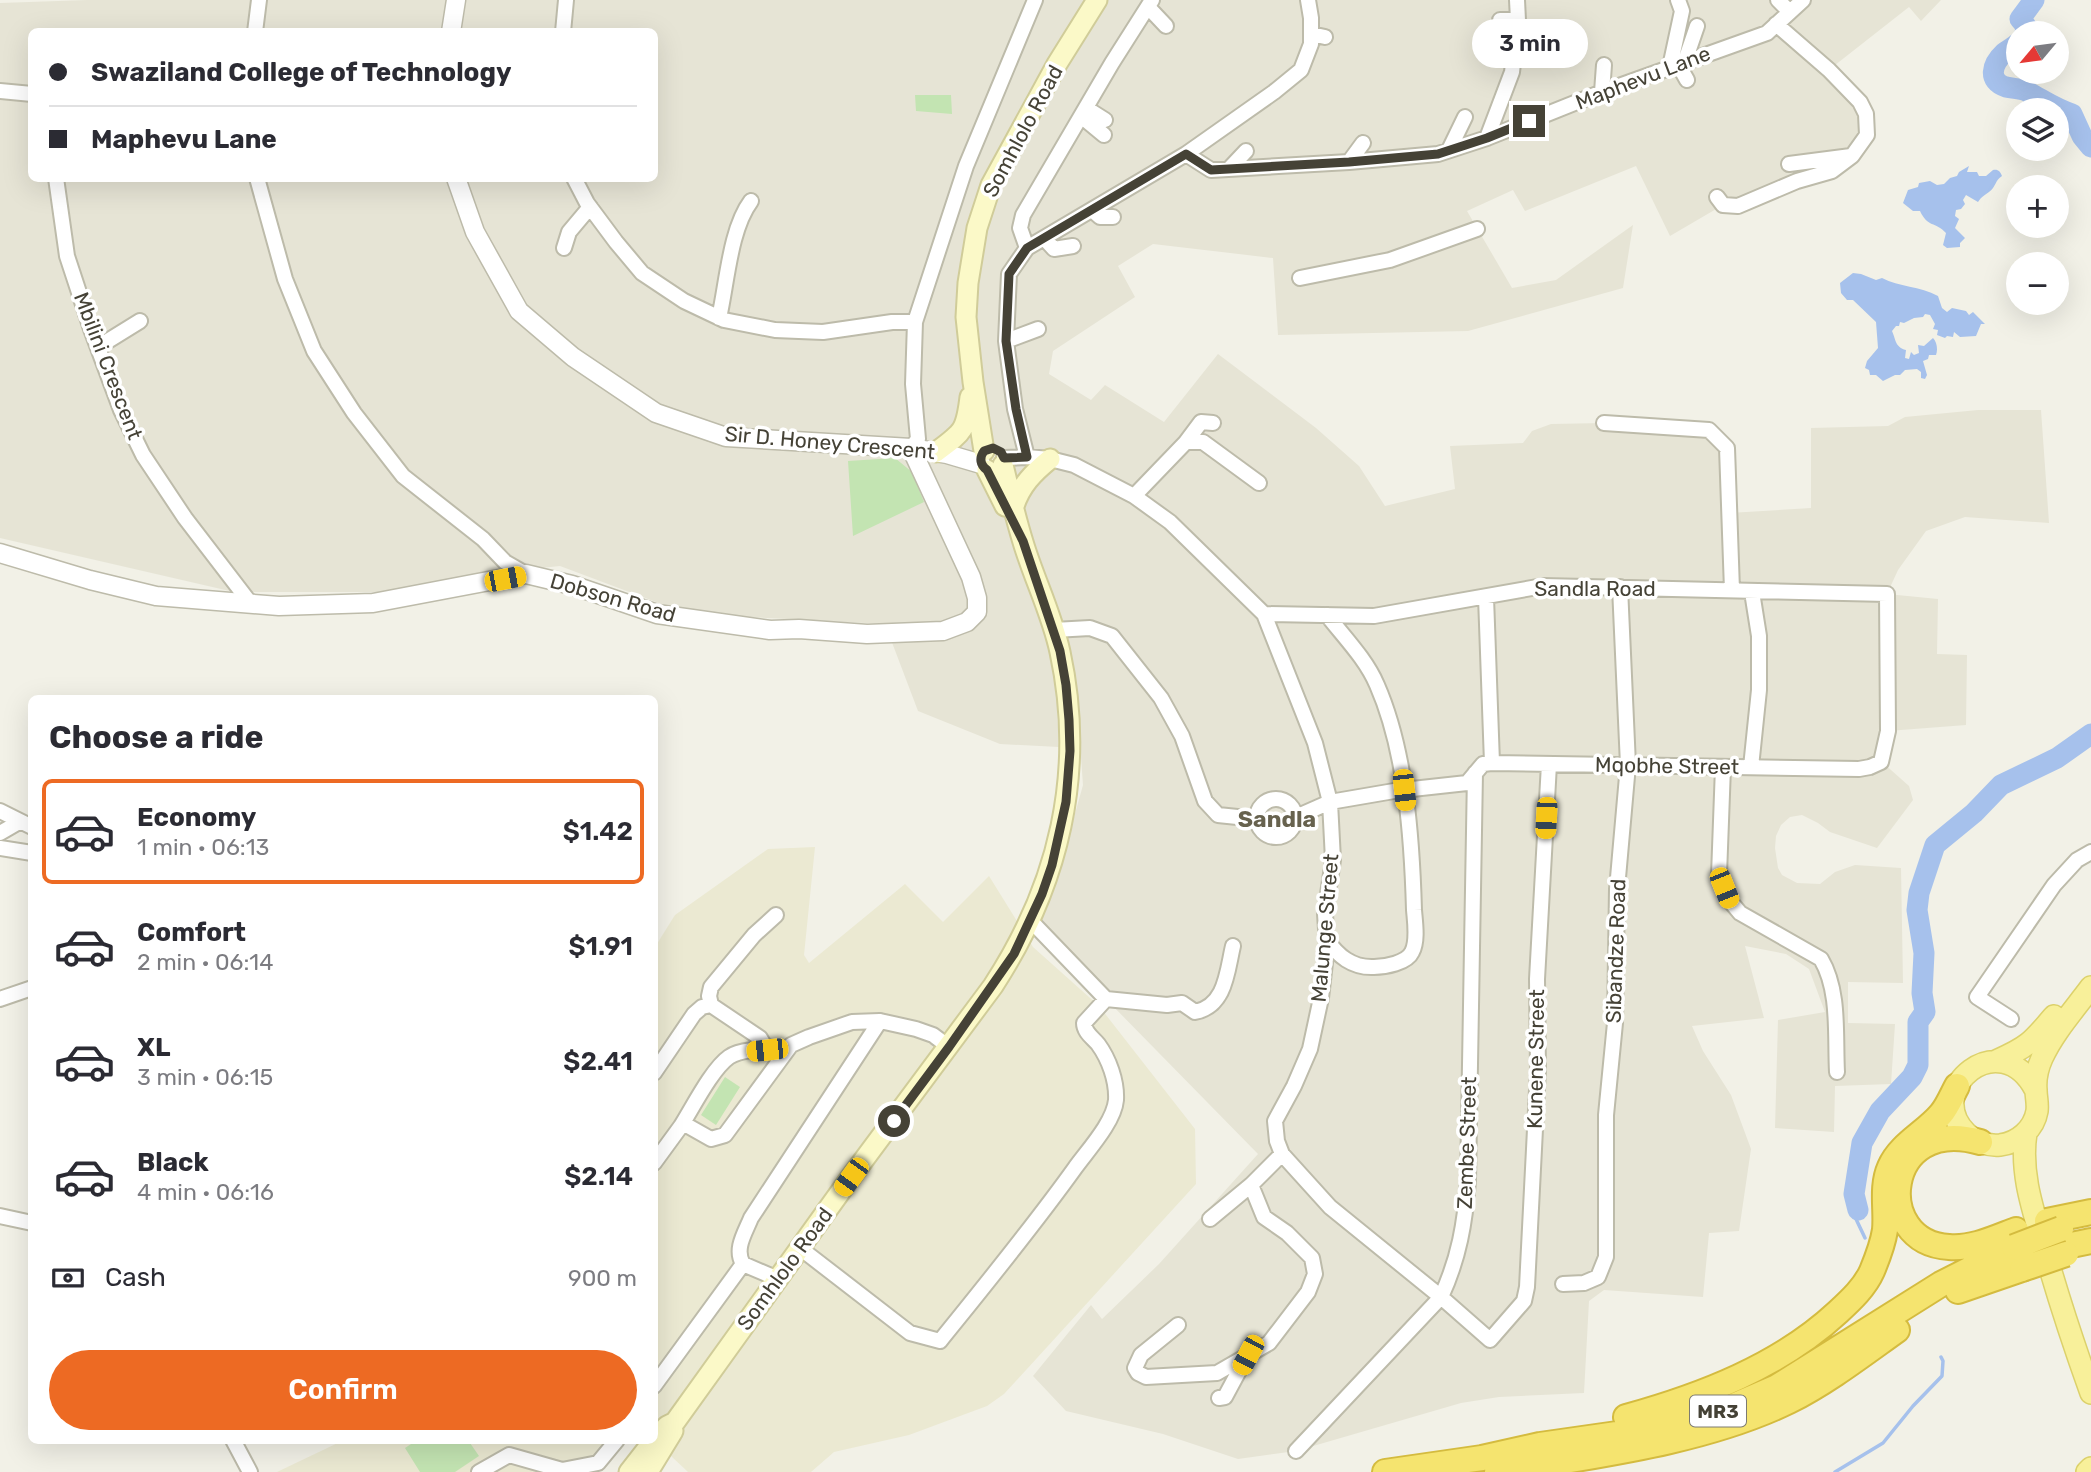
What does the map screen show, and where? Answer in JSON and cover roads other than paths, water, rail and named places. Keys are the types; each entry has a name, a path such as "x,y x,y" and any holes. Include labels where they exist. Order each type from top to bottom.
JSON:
{"highway":[{"path":"1490,1465 1526,1438 1664,1407 1735,1379 1773,1359 1821,1327 1853,1297 1871,1272 1885,1232 1885,1195 1889,1167 1901,1150 1942,1112 1957,1086"},
{"path":"1985,1144 1952,1137 1934,1140 1919,1149 1908,1160 1898,1184 1897,1197 1901,1214 1921,1238 1935,1245 1969,1245 1989,1241 2016,1252"},
{"path":"2091,1212 2056,1239 2091,1255"},
{"name":"MR3","path":"1490,1465 1540,1445 1654,1427 1724,1410 1777,1387 1941,1284 2091,1223"},
{"name":"MR3","path":"2056,1239 2091,1241"},
{"name":"MR3","path":"1385,1472 1490,1465 1657,1444 1742,1420 1790,1400 1853,1362 1915,1317 2016,1252"}],"main road":[{"name":"Somhlolo Road","path":"648,1472 669,1438 674,1422 1014,954 1031,921 1052,865 1062,824 1068,781 1069,720 1066,685 1054,630 991,459 974,389 966,317 968,283 977,228 991,185 1057,64 1097,0"},
{"path":"941,453 963,429 974,389"},
{"name":"Somhlolo Road","path":"991,459 1014,506 1023,541"},
{"path":"1014,506 1024,483 1050,459"},
{"path":"2031,1202 2005,1158 1962,1129 1954,1108 1957,1086 1969,1070 1977,1065 1996,1061 2032,1043 2066,1003 2091,986"},
{"path":"2035,1089 2037,1073 2053,1038 2091,986"},
{"path":"1985,1144 2009,1143 2026,1133 2037,1112 2038,1100 2029,1078 2009,1063 1996,1061"},
{"path":"2026,1133 2024,1169 2031,1202 2059,1304 2091,1393"},
{"name":"Somhlolo Road","path":"658,1436 674,1422"},
{"name":"Somhlolo Road","path":"629,1472 651,1444"},
{"path":"2087,1472 2091,1468"}],"street":[{"path":"256,28 259,0"},
{"path":"452,28 456,0"},
{"path":"564,28 566,0"},
{"path":"911,448 918,439 914,384 915,322 966,166 1035,0"},
{"path":"1027,457 1016,409 1006,341 1009,274 1027,248 1186,154 1301,70 1311,44 1318,36 1308,0"},
{"path":"1487,138 1512,72 1518,20 1517,0"},
{"path":"1678,0 1682,11 1678,64 1687,80"},
{"path":"1778,0 1790,12"},
{"name":"Maphevu Lane","path":"1186,154 1211,170 1438,154 1487,138 1515,133 1602,92 1633,88 1678,64 1771,33 1803,0"},
{"path":"1027,248 1020,228 1023,215 1150,4 1166,26"},
{"path":"1500,20 1518,20"},
{"path":"1678,64 1697,26"},
{"path":"1717,197 1723,205 1738,206 1797,181 1832,172 1852,156 1867,135 1866,114 1860,102 1829,70 1771,33"},
{"path":"1602,92 1604,65"},
{"path":"0,91 28,94"},
{"path":"1084,112 1104,127"},
{"path":"1449,150 1465,117"},
{"path":"1349,162 1363,143"},
{"path":"1229,169 1246,150"},
{"path":"1789,164 1852,156"},
{"name":"Mbilini Crescent","path":"57,182 67,256 121,410 143,455 185,518 251,604"},
{"path":"258,182 285,279 304,327 314,351 354,413 403,476 483,539 505,562 526,574"},
{"name":"Sir D. Honey Crescent","path":"457,182 475,232 519,311 573,357 656,413 726,437 911,448 991,459"},
{"path":"576,182 615,242 642,273 684,301 719,318 775,330 824,332 892,322 915,322"},
{"path":"719,318 735,238 745,209 751,201"},
{"path":"564,248 569,232 590,207"},
{"path":"1092,210 1100,217 1113,217"},
{"path":"1300,278 1390,260 1477,229"},
{"path":"1044,238 1054,249 1073,246"},
{"path":"98,347 141,321"},
{"path":"1006,341 1038,329"},
{"path":"1134,496 1186,442 1201,422 1213,423"},
{"path":"1604,423 1709,430 1727,448 1732,590"},
{"path":"1186,442 1203,442 1259,484"},
{"name":"Dobson Road","path":"0,553 90,580 156,596 251,604 279,606 373,603 526,574 572,585 657,614 770,629 867,634 943,631 967,622 977,612 978,598 971,576 911,448"},
{"name":"Malunge Street","path":"991,459 1027,457 1074,465 1134,496 1170,522 1264,614 1314,743 1331,802 1333,860 1325,914 1326,939 1321,998 1310,1049 1275,1121 1277,1141 1282,1154"},
{"name":"Sandla Road","path":"1264,614 1374,616 1543,586 1887,594"},
{"name":"Sibandze Road","path":"1563,1284 1584,1283 1598,1277 1606,1258 1606,1115 1615,1023 1617,888 1629,765 1620,587"},
{"path":"1751,767 1759,690 1759,636 1752,592"},
{"name":"Mqobhe Street","path":"1492,763 1859,769 1870,767 1881,762 1888,731 1887,594"},
{"path":"1296,817 1331,802 1466,783 1483,764 1492,763 1486,597"},
{"path":"1326,939 1335,952 1346,960 1371,968 1402,961 1412,954 1415,932 1413,871 1404,790 1394,738 1376,682 1327,615"},
{"path":"1054,630 1090,628 1112,636 1161,698 1182,736 1205,801 1218,816 1257,816"},
{"name":"Kunene Street","path":"1441,1297 1490,1340 1524,1301 1527,1287 1538,1070 1537,979 1549,764"},
{"path":"1723,767 1719,875 1730,901 1740,913 1821,958 1829,972 1833,990 1837,1072"},
{"name":"Zembe Street","path":"1296,1451 1441,1297 1456,1258 1466,1208 1468,1181 1475,774"},
{"path":"1277,799 1290,804 1296,817 1292,830 1280,838 1266,835 1261,830 1257,816 1264,804 1277,799"},
{"path":"0,811 25,825"},
{"path":"0,833 25,825"},
{"path":"0,848 28,852"},
{"path":"2011,1019 1977,997 2054,885 2077,860 2091,852"},
{"path":"710,1005 711,987 754,935 776,915"},
{"path":"1031,921 1106,999 1167,1005 1182,1003 1195,1012 1205,1010 1218,999 1233,946"},
{"path":"0,999 28,989"},
{"path":"800,1248 910,1333 940,1341 1025,1237 1106,1126 1116,1102 1114,1082 1108,1061 1084,1028 1084,1023 1106,999"},
{"path":"658,1067 694,1014 702,1007 710,1005 760,1038 767,1050"},
{"path":"681,1126 688,1126 710,1139 725,1135 791,1045 852,1022 880,1020 916,1029 933,1035 949,1047"},
{"path":"778,1279 743,1264 738,1253 751,1217 880,1020"},
{"path":"658,1158 719,1066 732,1055 767,1050 785,1054"},
{"path":"1210,1219 1251,1185 1282,1154 1329,1207 1441,1297"},
{"path":"1178,1325 1141,1355 1135,1368 1138,1373 1146,1377 1217,1373 1269,1343 1308,1292 1315,1274 1312,1258 1287,1233 1264,1217 1251,1185"},
{"path":"0,1216 28,1222"},
{"path":"658,1381 743,1264"},
{"path":"1219,1398 1225,1397 1248,1355"},
{"path":"235,1444 250,1472"},
{"path":"479,1472 509,1455 562,1470 598,1464 614,1444"}],"water":[{"path":"1969,166 1967,172 1977,172 1979,176 1986,176 1995,170 2002,176 1978,202 1966,195 1963,200 1965,204 1956,210 1955,216 1959,219 1955,228 1965,238 1960,247 1947,248 1943,245 1946,233 1926,220 1920,211 1913,211 1903,203 1908,190 1918,187 1919,183 1930,181 1937,185 1944,184"},
{"path":"1853,273 1876,280 1882,278 1931,293 1938,296 1942,308 1947,312 1952,308 1966,311 1969,315 1973,312 1985,324 1981,324 1976,336 1960,337 1954,332 1953,337 1945,338 1937,335 1938,330 1933,329 1935,324 1930,315 1925,314 1923,317 1900,322 1892,331 1898,345 1906,350 1905,358 1909,359 1911,352 1914,355 1919,353 1918,345 1924,346 1933,338 1937,353 1929,355 1928,359 1923,361 1927,375 1925,379 1921,378 1921,372 1917,369 1905,370 1900,375 1883,381 1876,375 1870,375 1865,368 1867,361 1878,348 1876,322 1853,300 1847,300 1841,293 1840,283"}],"waterway":[{"path":"2022,21 2020,19 2034,0"},
{"path":"2006,52 1994,67 1996,81 2006,87 2025,91 2072,114 2082,136 2091,147"},
{"path":"1858,1210 1854,1194 1862,1143 1880,1111 1912,1077 1918,1065 1918,1022 1925,1012 1922,993 1924,953 1917,910 1919,893 1935,845 1974,813 2001,785 2057,758 2091,734"},
{"path":"1858,1210 1856,1219 1865,1238"},
{"path":"1835,1472 1883,1443 1942,1376 1941,1357"}],"district":[{"name":"Sandla","path":"1277,819"}]}
